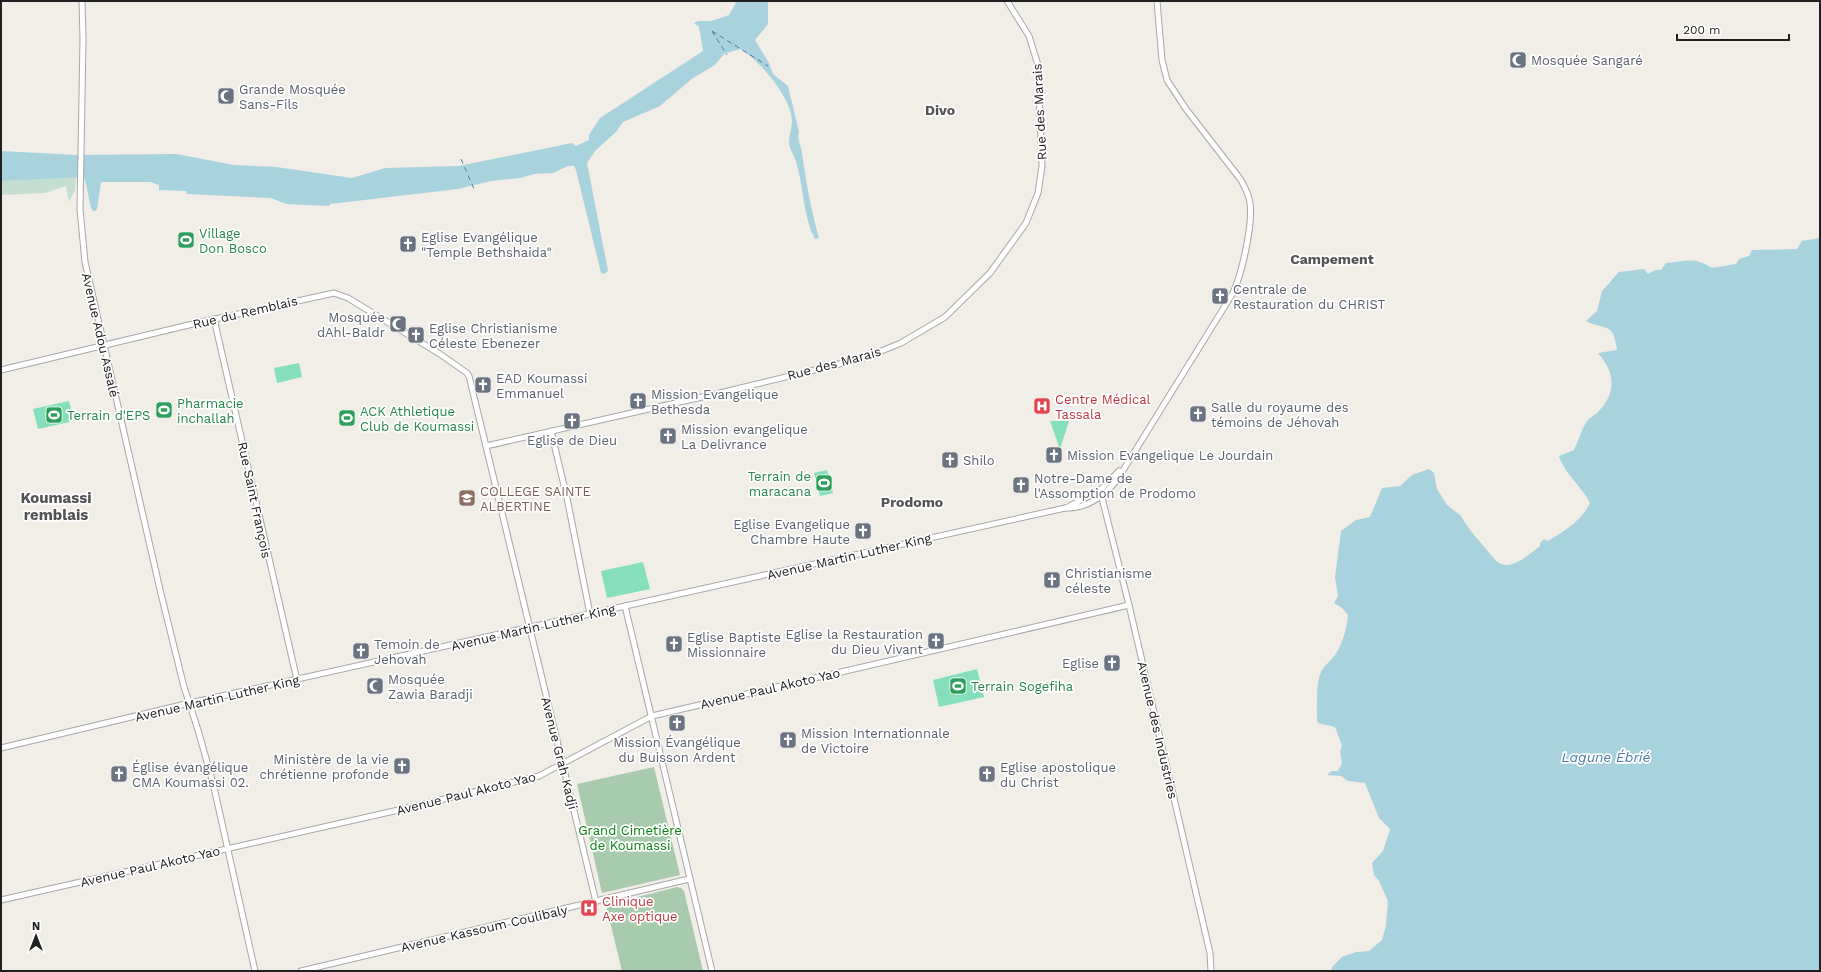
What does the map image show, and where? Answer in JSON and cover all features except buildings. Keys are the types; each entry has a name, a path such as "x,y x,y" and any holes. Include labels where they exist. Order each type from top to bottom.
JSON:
{"street":[{"name":"Avenue Adou Assalé","path":"82,1 83,82 80,137 80,209 85,262 161,594 189,703 213,783 255,971"},
{"name":"Rue des Marais","path":"486,446 724,392 864,358 901,343 922,332 945,317 990,273 1025,225 1035,204 1041,182 1042,166 1038,65 1029,36 1007,1"},
{"name":"Avenue Martin Luther King","path":"1,748 189,703 1065,508 1078,507 1102,496 1117,480 1124,466 1233,293 1242,268 1251,209 1247,190 1241,180 1186,109 1167,80 1162,60 1157,1"},
{"name":"Rue du Remblais","path":"1,370 214,319 326,294 337,293 348,298 440,354 469,376"},
{"name":"Rue Saint François","path":"214,319 297,680"},
{"name":"Avenue Grah Kadji","path":"469,376 596,902"},
{"path":"551,431 567,498 590,614"},
{"name":"Avenue Martin Luther King","path":"1065,508 1100,490 1124,466"},
{"name":"Avenue des Industries","path":"1100,490 1129,605 1210,953 1211,971"},
{"name":"Avenue Paul Akoto Yao","path":"1,900 539,776 652,716 1129,605"},
{"path":"625,606 652,716 689,880 712,971"},
{"name":"Avenue Kassoum Coulibaly","path":"301,971 689,880"}],"green space":[{"path":"76,176 75,190 69,202 66,186 45,193 1,195 1,181"},
{"path":"299,363 302,377 277,383 274,368"},
{"name":"Terrain d'EPS","path":"69,401 74,421 38,429 33,409"},
{"path":"1050,421 1069,421 1060,449"},
{"name":"Terrain de maracana","path":"827,470 833,493 820,496 814,473"},
{"path":"643,562 650,589 607,598 601,571"},
{"name":"Terrain Sogefiha","path":"977,669 984,697 939,707 933,680"},
{"name":"Grand Cimetière de Koumassi","path":"654,767 680,875 602,893 577,784"},
{"name":"Grand Cimetière de Koumassi","path":"677,887 684,891 703,971 622,971 606,905"}],"water":[{"path":"737,1 768,1 768,24 755,40 769,63 773,74 788,86 799,132 799,140 809,196 819,238 815,239 811,229 805,209 798,169 789,142 792,121 791,112 787,102 781,91 765,70 748,54 740,49 724,54 715,65 693,78 660,106 623,122 616,132 596,150 587,163 608,271 604,274 601,273 574,166 568,166 553,173 534,174 521,178 491,181 458,189 330,204 329,206 286,204 271,198 187,194 186,191 159,190 159,185 150,182 101,182 97,209 95,211 92,210 84,177 1,181 1,151 76,155 176,154 234,165 276,167 352,178 385,168 459,166 572,143 576,146 589,140 589,135 600,118 703,51 699,27 694,23 698,21 711,21 729,15"},
{"name":"Lagune Ébrié","path":"1820,238 1820,971 1331,971 1332,967 1342,957 1356,952 1369,951 1382,940 1386,926 1388,901 1379,881 1374,875 1372,863 1383,851 1390,829 1379,818 1365,783 1348,781 1341,776 1327,775 1332,771 1338,771 1342,763 1340,751 1342,746 1335,727 1318,723 1317,721 1317,691 1320,675 1323,668 1338,651 1345,633 1348,615 1342,608 1334,603 1338,596 1335,577 1341,531 1356,520 1370,517 1382,488 1400,486 1412,475 1429,469 1434,473 1437,489 1447,505 1460,515 1470,530 1496,561 1507,565 1513,564 1524,558 1540,546 1540,543 1544,539 1547,541 1578,520 1590,503 1583,491 1565,469 1559,456 1574,450 1587,421 1599,411 1609,396 1612,382 1611,375 1604,360 1598,353 1617,350 1614,335 1611,331 1604,327 1586,321 1597,311 1602,291 1619,272 1644,269 1648,274 1655,270 1661,270 1666,263 1690,261 1699,262 1712,268 1736,264 1739,259 1749,256 1752,250 1797,249 1802,241"}],"ferry route":[{"path":"712,31 768,66"},
{"path":"712,31 727,55"},
{"path":"461,159 474,189"}],"place":[{"name":"Mosquée Sangaré","path":"1518,60"},
{"name":"Grande Mosquée Sans-Fils","path":"226,96"},
{"name":"Village Don Bosco","path":"186,240"},
{"name":"Eglise Evangélique \"Temple Bethshaida\"","path":"408,244"},
{"name":"Centrale de Restauration du CHRIST","path":"1220,296"},
{"name":"Mosquée dAhl-Baldr","path":"398,324"},
{"name":"Eglise Christianisme Céleste Ebenezer","path":"416,335"},
{"name":"EAD Koumassi Emmanuel","path":"483,385"},
{"name":"Mission Evangelique Bethesda","path":"638,401"},
{"name":"Centre Médical Tassala","path":"1042,406"},
{"name":"Pharmacie inchallah","path":"164,410"},
{"name":"Salle du royaume des témoins de Jéhovah","path":"1198,414"},
{"name":"Terrain d'EPS","path":"54,415"},
{"name":"ACK Athletique Club de Koumassi","path":"347,418"},
{"name":"Eglise de Dieu","path":"572,421"},
{"name":"Mission evangelique La Delivrance","path":"668,436"},
{"name":"Mission Evangelique Le Jourdain","path":"1054,455"},
{"name":"Shilo","path":"950,460"},
{"name":"Terrain de maracana","path":"824,483"},
{"name":"Notre-Dame de l'Assomption de Prodomo","path":"1021,485"},
{"name":"COLLEGE SAINTE ALBERTINE","path":"467,498"},
{"name":"Eglise Evangelique Chambre Haute","path":"863,531"},
{"name":"Christianisme céleste","path":"1052,580"},
{"name":"Eglise la Restauration du Dieu Vivant","path":"936,641"},
{"name":"Eglise Baptiste Missionnaire","path":"674,644"},
{"name":"Temoin de Jehovah","path":"361,651"},
{"name":"Eglise","path":"1112,663"},
{"name":"Mosquée Zawia Baradji","path":"375,686"},
{"name":"Terrain Sogefiha","path":"958,686"},
{"name":"Mission Évangélique du Buisson Ardent","path":"677,723"},
{"name":"Mission Internationnale de Victoire","path":"788,740"},
{"name":"Ministère de la vie chrétienne profonde","path":"402,766"},
{"name":"Église évangélique CMA Koumassi 02.","path":"119,774"},
{"name":"Eglise apostolique du Christ","path":"987,774"},
{"name":"Clinique Axe optique","path":"589,908"}],"district":[{"name":"Divo","path":"940,110"},
{"name":"Campement","path":"1332,259"},
{"name":"Prodomo","path":"912,502"},
{"name":"Koumassi remblais","path":"56,506"}]}
